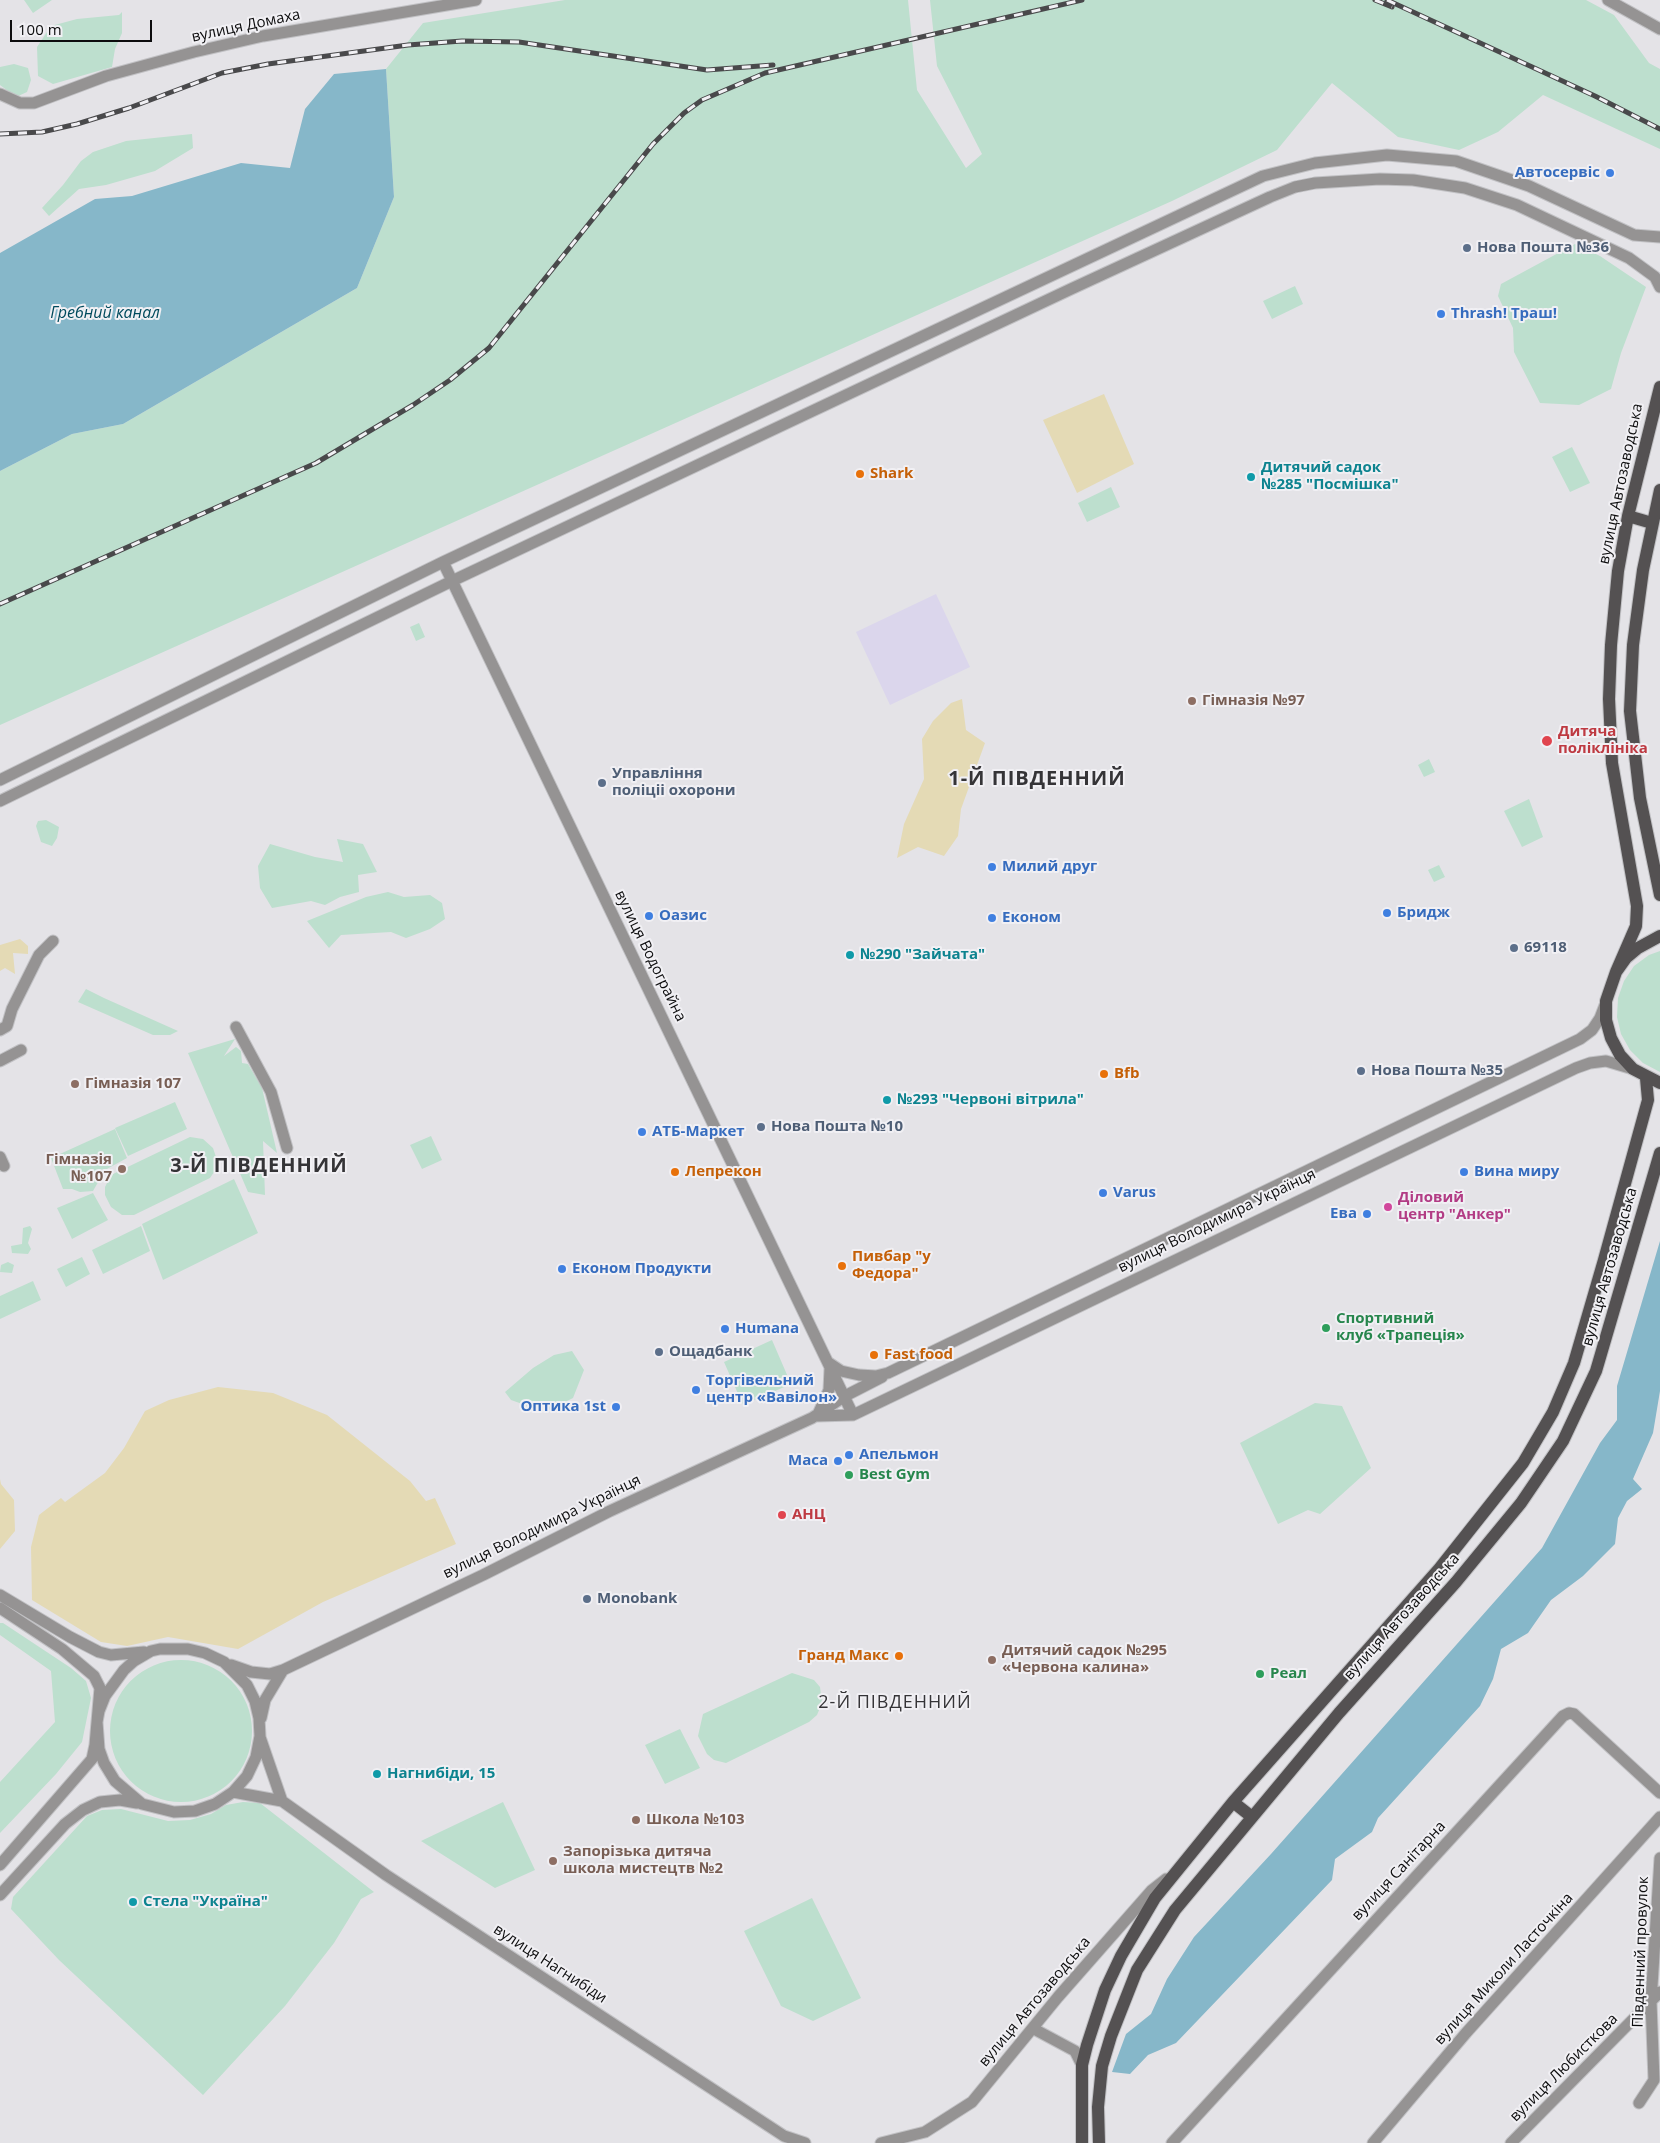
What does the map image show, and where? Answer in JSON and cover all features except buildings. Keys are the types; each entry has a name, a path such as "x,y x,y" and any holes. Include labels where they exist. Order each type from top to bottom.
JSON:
{"main road":[{"name":"вулиця Автозаводська","path":"1616,972 1636,926 1637,916 1612,763 1609,699 1612,627 1618,571 1628,516 1660,387"},
{"path":"1660,490 1643,570 1633,645 1630,711 1640,798 1660,895"},
{"path":"1628,516 1652,522"},
{"name":"вулиця Володимира Українця","path":"1660,936 1638,948 1626,958 1616,972 1606,1001 1606,1020 1611,1038 1620,1055 1633,1069 1646,1078 1660,1083"},
{"name":"вулиця Автозаводська","path":"1082,2143 1082,2065 1105,1990 1121,1956 1155,1898 1234,1802 1439,1568 1522,1463 1553,1412 1574,1363 1648,1100 1646,1078"},
{"name":"вулиця Автозаводська","path":"1099,2143 1098,2107 1102,2066 1124,1998 1137,1970 1175,1910 1339,1713 1456,1582 1521,1503 1563,1441 1596,1370 1660,1152"},
{"path":"1439,1568 1456,1582"},
{"path":"1234,1802 1252,1817"}],"street":[{"name":"вулиця Домаха","path":"0,94 20,103 34,103 106,76 194,52 263,36 476,0"},
{"path":"1608,0 1660,29"},
{"path":"0,780 443,562 1263,176 1315,163 1387,155 1456,161 1529,186 1634,235 1660,237"},
{"path":"0,802 452,581 1063,293 1295,187 1324,182 1380,178 1413,180 1465,188 1517,205 1629,258 1655,276 1660,287"},
{"name":"вулиця Водограйна","path":"443,562 853,1415"},
{"path":"0,1030 7,1026 12,1009 39,955 53,942"},
{"name":"вулиця Володимира Українця","path":"0,1865 92,1758 98,1722 105,1696 113,1682 134,1661 160,1649 188,1649 205,1653 251,1672 270,1674 283,1670 483,1575 610,1511 817,1416 845,1396 873,1383 888,1373 1580,1039 1592,1030 1600,1018 1606,1001"},
{"path":"236,1027 272,1092 287,1148"},
{"path":"0,1061 21,1050"},
{"name":"вулиця Володимира Українця","path":"817,1416 853,1415 1576,1068 1590,1063 1606,1061 1633,1069"},
{"path":"829,1363 841,1371 859,1375 876,1376 888,1373"},
{"path":"817,1416 829,1390 829,1363"},
{"path":"0,1594 70,1637 99,1652 111,1655 151,1652"},
{"path":"0,1608 62,1648 94,1676 100,1688 98,1722"},
{"name":"вулиця Володимира Українця","path":"224,1662 247,1685 255,1701 259,1718 260,1736"},
{"name":"вулиця Володимира Українця","path":"0,1895 65,1824 83,1810 100,1802 120,1800 174,1812 195,1811 215,1804 233,1792 247,1776 256,1757 265,1700 283,1670"},
{"name":"вулиця Санітарна","path":"1172,2143 1563,1716 1569,1713 1574,1714 1660,1792"},
{"name":"вулиця Володимира Українця","path":"98,1722 99,1749 104,1763 116,1781 142,1804"},
{"path":"260,1736 282,1801"},
{"name":"вулиця Нагнибіди","path":"233,1792 282,1801 386,1875 784,2136 806,2143"},
{"name":"вулиця Миколи Ласточкіна","path":"1373,2143 1472,2026 1660,1817"},
{"name":"Південний провулок","path":"1639,2103 1654,2080 1651,2002 1660,1858"},
{"name":"вулиця Автозаводська","path":"881,2143 926,2132 972,2102 1058,1997 1152,1890 1175,1872"},
{"name":"вулиця Любисткова","path":"1511,2143 1660,1992"},
{"path":"1034,2028 1074,2051 1082,2065"}],"shaded area":[{"path":"936,594 970,667 890,705 856,632"}],"green space":[{"path":"24,0 52,0 33,13"},
{"path":"565,0 908,0 917,90 966,168 982,154 937,66 930,0 1586,0 1614,15 1649,63 1660,69 1660,149 1543,95 1498,132 1459,150 1398,137 1332,83 1277,150 1172,201 0,725 0,471 72,434 123,424 357,288 394,197 386,69 423,23"},
{"path":"122,12 122,33 115,49 112,67 53,84 38,76 37,47 51,26 77,19 119,15"},
{"path":"14,64 28,68 31,80 27,92 16,97 0,85 0,67"},
{"path":"192,134 193,148 155,171 106,185 79,189 49,216 42,208 81,161 93,152 126,141"},
{"path":"1575,244 1600,256 1646,287 1621,353 1611,389 1579,405 1540,403 1514,352 1513,328 1498,296 1501,284"},
{"path":"1295,286 1303,304 1272,319 1263,301"},
{"path":"1572,447 1590,483 1570,492 1552,457"},
{"path":"1111,487 1120,507 1087,522 1078,503"},
{"path":"419,623 425,637 416,641 410,627"},
{"path":"1429,759 1435,772 1424,777 1418,765"},
{"path":"1529,799 1543,837 1522,847 1504,811"},
{"path":"46,820 59,827 57,838 52,846 41,842 36,826 38,821"},
{"path":"337,839 363,844 377,872 358,875 359,892 340,897 325,905 311,901 272,908 260,888 258,866 270,844 315,857 343,862"},
{"path":"1439,865 1445,877 1434,882 1428,870"},
{"path":"388,892 404,897 430,895 442,903 445,919 430,929 406,938 391,932 341,935 329,948 307,921 366,897"},
{"path":"1660,951 1660,1072 1643,1063 1630,1050 1621,1034 1617,1017 1618,998 1624,981 1634,966 1649,955"},
{"path":"86,989 178,1031 170,1035 153,1035 78,1002"},
{"path":"235,1039 224,1056 236,1047 241,1051 242,1063 248,1064 262,1088 277,1153 263,1141 265,1195 248,1192 188,1053"},
{"path":"175,1102 187,1129 128,1156 115,1128"},
{"path":"115,1129 127,1158 105,1170 93,1191 80,1192 72,1189 63,1189 51,1158"},
{"path":"431,1136 442,1160 422,1169 410,1145"},
{"path":"190,1137 203,1139 213,1148 217,1160 214,1172 210,1178 134,1215 122,1215 111,1207 105,1195 105,1187 111,1175"},
{"path":"234,1179 258,1233 163,1280 142,1224"},
{"path":"93,1193 108,1220 72,1239 57,1208"},
{"path":"30,1226 32,1229 28,1243 31,1249 28,1254 12,1253 11,1246 22,1244 23,1228"},
{"path":"141,1226 150,1251 103,1274 92,1250"},
{"path":"82,1257 90,1274 66,1287 57,1269"},
{"path":"8,1262 14,1265 12,1273 0,1272 1,1265"},
{"path":"33,1281 41,1300 0,1319 0,1296"},
{"path":"772,1340 791,1384 743,1405 724,1362"},
{"path":"572,1351 584,1370 573,1398 545,1412 511,1400 505,1392 533,1368 554,1355"},
{"path":"1315,1403 1342,1406 1371,1468 1320,1514 1308,1510 1278,1524 1240,1443"},
{"path":"0,1623 3,1623 71,1668 86,1681 91,1698 82,1742 56,1774 0,1833 0,1782 55,1722 51,1671 0,1635"},
{"path":"181,1660 195,1661 208,1665 221,1672 231,1681 240,1691 247,1704 251,1717 251,1745 247,1758 240,1771 231,1781 221,1790 208,1797 195,1801 181,1802 167,1801 154,1797 141,1790 131,1781 122,1771 115,1758 111,1745 110,1731 111,1717 115,1704 122,1691 131,1681 141,1672 154,1665 167,1661"},
{"path":"792,1673 814,1680 820,1687 822,1703 817,1715 809,1722 726,1763 714,1760 707,1754 698,1736 703,1714"},
{"path":"680,1729 700,1768 665,1784 645,1745"},
{"path":"243,1802 260,1803 374,1892 361,1899 334,1943 285,2006 203,2095 59,1960 11,1909 13,1897 87,1816 102,1810 121,1809 168,1821 190,1820 211,1814 226,1805"},
{"path":"503,1802 535,1870 495,1888 421,1841"},
{"path":"812,1898 861,1998 813,2021 781,2006 744,1931"}],"sand":[{"path":"1104,394 1134,464 1077,493 1043,420"},
{"path":"962,699 966,730 985,743 961,809 958,836 944,856 918,847 897,858 904,824 924,779 922,739 933,721 951,703"},
{"path":"20,939 28,946 28,954 13,953 15,974 5,968 0,971 0,945"},
{"path":"218,1387 273,1393 327,1415 410,1481 426,1501 435,1498 456,1544 323,1602 238,1649 168,1637 127,1646 101,1642 32,1600 31,1547 39,1515 61,1498 65,1502 105,1473 124,1448 145,1411 169,1400"},
{"path":"0,1479 1,1484 14,1500 15,1531 0,1549"}],"water":[{"name":"Гребний канал","path":"386,69 394,197 357,288 123,424 72,434 0,471 0,253 95,199 132,196 241,163 290,168 305,109 334,74"},
{"path":"1660,1241 1660,1391 1653,1433 1633,1479 1642,1489 1627,1501 1618,1518 1615,1544 1583,1576 1551,1600 1528,1633 1501,1649 1493,1679 1480,1706 1378,1818 1372,1832 1335,1859 1332,1880 1176,2043 1148,2055 1130,2074 1112,2072 1126,2034 1151,2014 1167,1979 1194,1937 1271,1854 1542,1548 1600,1443 1617,1420 1617,1386"}],"railway":[{"path":"0,604 316,463 413,405 450,380 489,348 653,144 684,113 702,100 765,73 1082,0"},
{"path":"1375,0 1392,7"},
{"path":"1387,0 1595,96 1660,129"},
{"path":"0,134 42,132 77,124 129,108 222,73 268,64 408,45 462,41 519,42 707,70 773,65"}],"place":[{"name":"Автосервіс","path":"1610,173"},
{"name":"Нова Пошта №36","path":"1467,248"},
{"name":"Thrash! Траш!","path":"1441,314"},
{"name":"Shark","path":"860,474"},
{"name":"Дитячий садок №285 \"Посмішка\"","path":"1251,477"},
{"name":"Гімназія №97","path":"1192,701"},
{"name":"Дитяча поліклініка","path":"1547,741"},
{"name":"Управлiння полiцii охорони","path":"602,783"},
{"name":"Милий друг","path":"992,867"},
{"name":"Бридж","path":"1387,913"},
{"name":"Оазис","path":"649,916"},
{"name":"Економ","path":"992,918"},
{"name":"69118","path":"1514,948"},
{"name":"№290 \"Зайчата\"","path":"850,955"},
{"name":"Нова Пошта №35","path":"1361,1071"},
{"name":"Bfb","path":"1104,1074"},
{"name":"Гімназія 107","path":"75,1084"},
{"name":"№293 \"Червоні вітрила\"","path":"887,1100"},
{"name":"Нова Пошта №10","path":"761,1127"},
{"name":"АТБ-Маркет","path":"642,1132"},
{"name":"Гімназія №107","path":"122,1169"},
{"name":"Лепрекон","path":"675,1172"},
{"name":"Вина миру","path":"1464,1172"},
{"name":"Varus","path":"1103,1193"},
{"name":"Діловий центр \"Анкер\"","path":"1388,1207"},
{"name":"Ева","path":"1367,1214"},
{"name":"Пивбар \"у Федора\"","path":"842,1266"},
{"name":"Економ Продукти","path":"562,1269"},
{"name":"Спортивний клуб «Трапеція»","path":"1326,1328"},
{"name":"Humana","path":"725,1329"},
{"name":"Ощадбанк","path":"659,1352"},
{"name":"Fast food","path":"874,1355"},
{"name":"Торгівельний центр «Вавілон»","path":"696,1390"},
{"name":"Оптика 1st","path":"616,1407"},
{"name":"Апельмон","path":"849,1455"},
{"name":"Маса","path":"838,1461"},
{"name":"Best Gym","path":"849,1475"},
{"name":"АНЦ","path":"782,1515"},
{"name":"Monobank","path":"587,1599"},
{"name":"Гранд Макс","path":"899,1656"},
{"name":"Дитячий садок №295 «Червона калина»","path":"992,1660"},
{"name":"Реал","path":"1260,1674"},
{"name":"Нагнибіди, 15","path":"377,1774"},
{"name":"Школа №103","path":"636,1820"},
{"name":"Запорізька дитяча школа мистецтв №2","path":"553,1861"},
{"name":"Стела \"Україна\"","path":"133,1902"}],"district":[{"name":"1-Й ПІВДЕННИЙ","path":"1037,779"},
{"name":"3-Й ПІВДЕННИЙ","path":"259,1166"},
{"name":"2-Й ПІВДЕННИЙ","path":"895,1703"}]}
